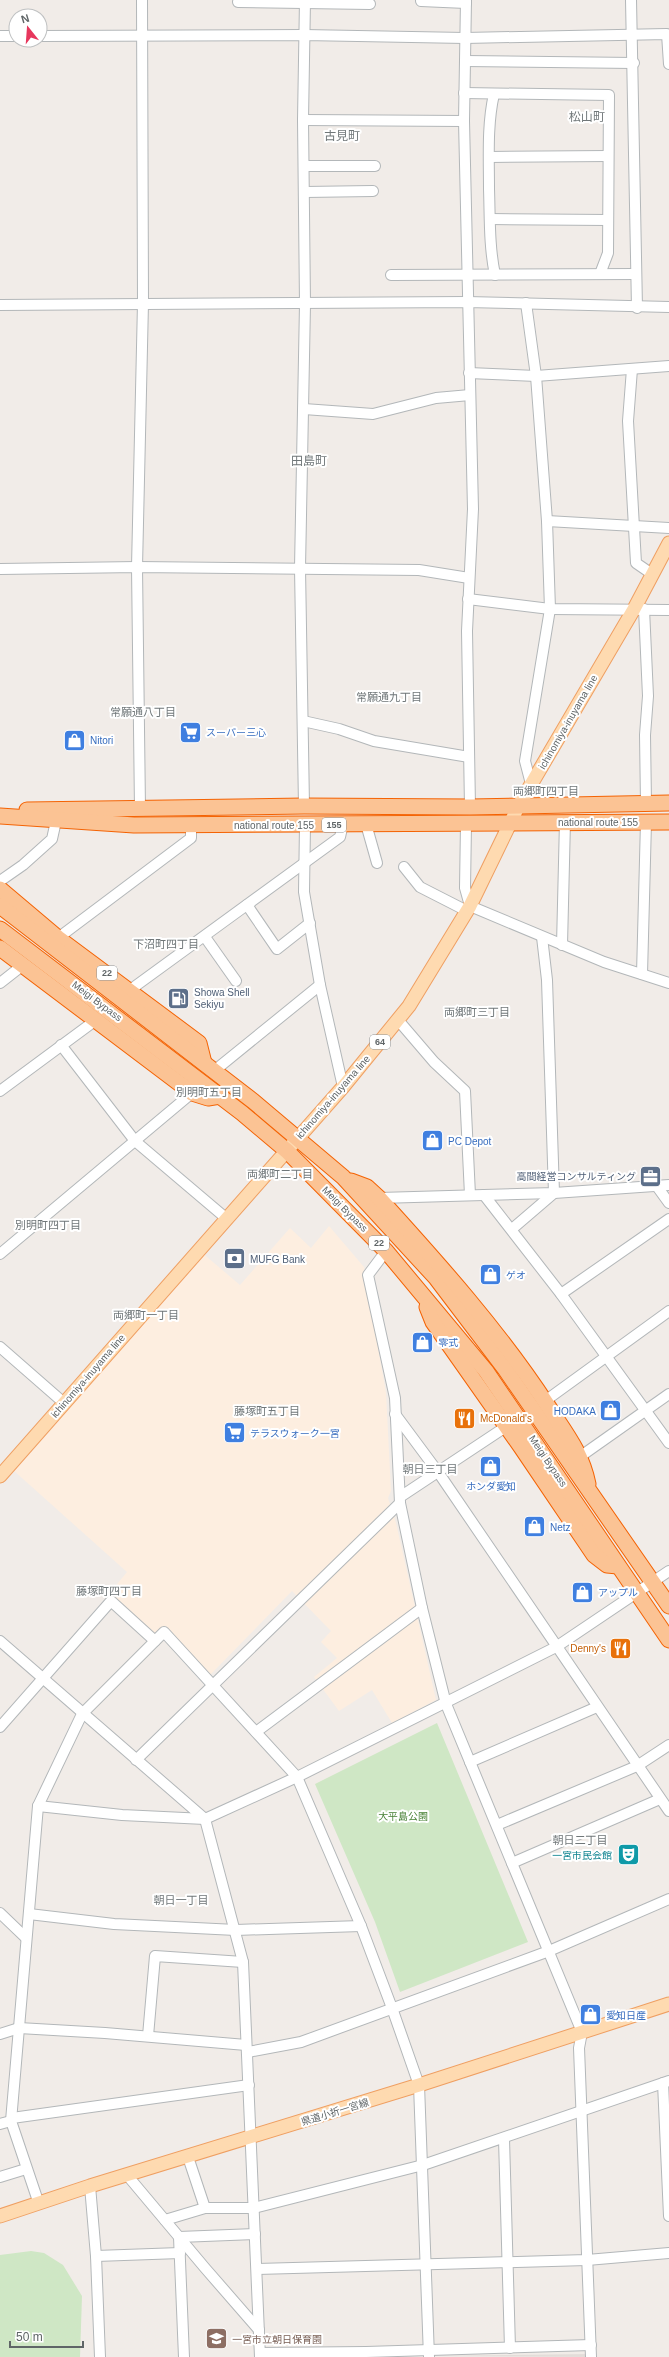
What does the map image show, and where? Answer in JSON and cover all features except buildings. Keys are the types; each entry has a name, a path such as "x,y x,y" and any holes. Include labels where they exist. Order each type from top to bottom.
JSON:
{"highway":[{"name":"national route 155","path":"0,810 304,806 470,807 669,803"},
{"name":"national route 155","path":"0,816 56,821 134,825 509,824 565,821 669,822"},
{"name":"22","path":"0,889 58,938 130,990 199,1043 209,1067"},
{"name":"Meigi Bypass","path":"0,906 209,1067 298,1138 343,1177 436,1278 505,1369 669,1606"},
{"name":"Meigi Bypass","path":"0,929 220,1096 287,1151 386,1251 486,1371 669,1640"},
{"path":"0,948 192,1093 208,1098 220,1096"},
{"name":"22","path":"343,1177 367,1188 379,1198 447,1273 530,1378 581,1456 590,1493"},
{"name":"22","path":"420,1291 433,1322 507,1426 594,1555 607,1565 618,1566"},
{"path":"505,1369 530,1378"},
{"path":"521,1447 547,1460"}],"main road":[{"name":"ichinomiya-inuyama line","path":"0,1476 343,1087 410,1006 468,908 509,824 531,784 639,609 652,574 669,543"},
{"name":"県道小折一宮線","path":"0,2216 90,2186 251,2138 420,2085 669,2004"}],"street":[{"path":"140,809 137,567 143,304 142,0"},
{"path":"631,0 634,36 637,308"},
{"path":"304,806 300,568 305,304 305,192 303,120 305,1"},
{"path":"238,2 305,1 370,4"},
{"path":"421,1 466,1 464,94 466,275 473,509 468,599 470,807"},
{"path":"48,36 304,36 465,38 634,36 668,34 669,64"},
{"path":"465,61 634,63"},
{"path":"464,94 609,95 608,253 600,274"},
{"path":"494,94 490,115 489,157 490,252 495,275"},
{"path":"303,120 464,122"},
{"path":"489,157 608,156"},
{"path":"304,166 375,166"},
{"path":"305,192 373,191"},
{"path":"490,219 608,220"},
{"path":"391,275 636,274"},
{"path":"0,305 467,302 637,308 669,307"},
{"path":"526,303 536,376 547,521 550,609 525,761 531,784"},
{"path":"469,373 536,376 669,366"},
{"path":"632,369 628,421 636,563 652,574"},
{"path":"304,409 374,414 436,398 470,395"},
{"path":"547,521 669,528"},
{"path":"0,569 137,567 419,570 469,578"},
{"path":"468,599 550,609 669,610"},
{"path":"639,609 648,696 645,735 646,803"},
{"path":"303,721 339,729 374,741 469,757"},
{"path":"0,881 23,865 52,839 56,821"},
{"path":"562,945 565,821"},
{"path":"642,974 646,822"},
{"path":"130,990 205,938 247,905 304,865 340,837 343,824"},
{"path":"366,824 378,863"},
{"path":"466,824 465,888 468,908"},
{"path":"58,938 190,838 191,825"},
{"path":"305,825 304,892 320,985 343,1087"},
{"path":"404,867 420,887 468,908 604,962 669,983"},
{"path":"247,905 277,949 310,923"},
{"path":"542,937 547,980 554,1193"},
{"path":"205,938 236,981"},
{"path":"0,983 23,965"},
{"path":"209,1067 320,985"},
{"path":"0,1091 96,1020"},
{"path":"398,1020 434,1062 465,1091 470,1195"},
{"path":"61,1045 136,1141 226,1219"},
{"path":"0,1254 192,1093"},
{"path":"656,1184 669,1202"},
{"path":"379,1198 554,1193 656,1184 669,1185"},
{"path":"512,1229 554,1193"},
{"path":"484,1195 512,1229 561,1294 669,1443"},
{"path":"561,1294 669,1219"},
{"path":"386,1251 368,1275 395,1398 400,1500 422,1608 446,1704 582,2032 579,2048 591,2357"},
{"path":"544,1401 669,1311"},
{"path":"0,1347 64,1404"},
{"path":"581,1456 669,1394"},
{"path":"395,1414 438,1472 556,1648 669,1811"},
{"path":"136,1760 214,1685 400,1500 438,1472 507,1426"},
{"path":"38,1806 122,1815 205,1819 297,1777 556,1648 669,1571"},
{"path":"0,1728 111,1601 155,1641"},
{"path":"256,1732 422,1608"},
{"path":"39,2204 26,2169 11,2119 38,1806 82,1714 164,1632 297,1777 361,1926 392,2008 420,2085 429,2354"},
{"path":"0,1641 82,1714 205,1819 236,1930 243,1962 260,2355 429,2354 510,2348 590,2345"},
{"path":"470,1762 597,1707"},
{"path":"497,1825 637,1766 669,1745"},
{"path":"512,1863 660,1799"},
{"path":"0,2034 19,2028 148,2036 247,2049 301,2042 549,1951 669,1899"},
{"path":"0,1913 26,1938"},
{"path":"29,1914 114,1924 236,1930 361,1926"},
{"path":"148,2036 155,1956 243,1962"},
{"path":"165,2220 205,2208 254,2208 423,2165 582,2112 666,2082 669,2216"},
{"path":"0,2124 11,2119 249,2085"},
{"path":"504,2138 510,2348"},
{"path":"188,2157 205,2208"},
{"path":"0,2177 26,2169"},
{"path":"128,2175 259,2330"},
{"path":"90,2186 96,2256 100,2357"},
{"path":"180,2237 255,2234"},
{"path":"180,2237 184,2357"},
{"path":"96,2256 180,2253"},
{"path":"257,2269 587,2260 669,2253"}],"shaded area":[{"name":"テラスウォーク一宮","path":"329,1226 364,1267 386,1393 391,1491 388,1498 396,1523 436,1700 392,1723 372,1690 339,1711 314,1677 337,1658 321,1642 331,1631 292,1591 210,1675 166,1626 155,1636 109,1594 127,1572 13,1470 200,1251 240,1285 290,1228 311,1248"},
{"path":"589,2354 589,2357 435,2356"}],"green space":[{"name":"大平島公園","path":"437,1723 528,1942 400,1992 375,1922 315,1784"},
{"path":"31,2251 44,2253 63,2265 82,2296 80,2357 0,2357 0,2255"}],"place":[{"name":"スーパー三心","path":"190,732"},
{"name":"Nitori","path":"74,740"},
{"name":"Showa Shell Sekiyu","path":"178,998"},
{"name":"PC Depot","path":"432,1141"},
{"name":"高間経営コンサルティング","path":"651,1176"},
{"name":"MUFG Bank","path":"235,1259"},
{"name":"ゲオ","path":"491,1275"},
{"name":"零式","path":"422,1342"},
{"name":"HODAKA","path":"611,1411"},
{"name":"McDonald's","path":"465,1418"},
{"name":"テラスウォーク一宮","path":"234,1433"},
{"name":"ホンダ愛知","path":"491,1466"},
{"name":"Netz","path":"535,1527"},
{"name":"アップル","path":"582,1592"},
{"name":"Denny's","path":"621,1648"},
{"name":"一宮市民会館","path":"628,1855"},
{"name":"愛知日産","path":"591,2015"},
{"name":"一宮市立朝日保育園","path":"216,2339"}],"district":[{"name":"松山町","path":"587,117"},
{"name":"古見町","path":"342,136"},
{"name":"田島町","path":"309,461"},
{"name":"常願通九丁目","path":"389,697"},
{"name":"常願通八丁目","path":"143,712"},
{"name":"両郷町四丁目","path":"546,791"},
{"name":"下沼町四丁目","path":"166,944"},
{"name":"両郷町三丁目","path":"477,1012"},
{"name":"別明町五丁目","path":"209,1092"},
{"name":"両郷町二丁目","path":"280,1174"},
{"name":"別明町四丁目","path":"48,1225"},
{"name":"両郷町一丁目","path":"146,1315"},
{"name":"藤塚町五丁目","path":"267,1411"},
{"name":"朝日三丁目","path":"430,1469"},
{"name":"藤塚町四丁目","path":"109,1591"},
{"name":"朝日二丁目","path":"580,1840"},
{"name":"朝日一丁目","path":"181,1900"}]}
